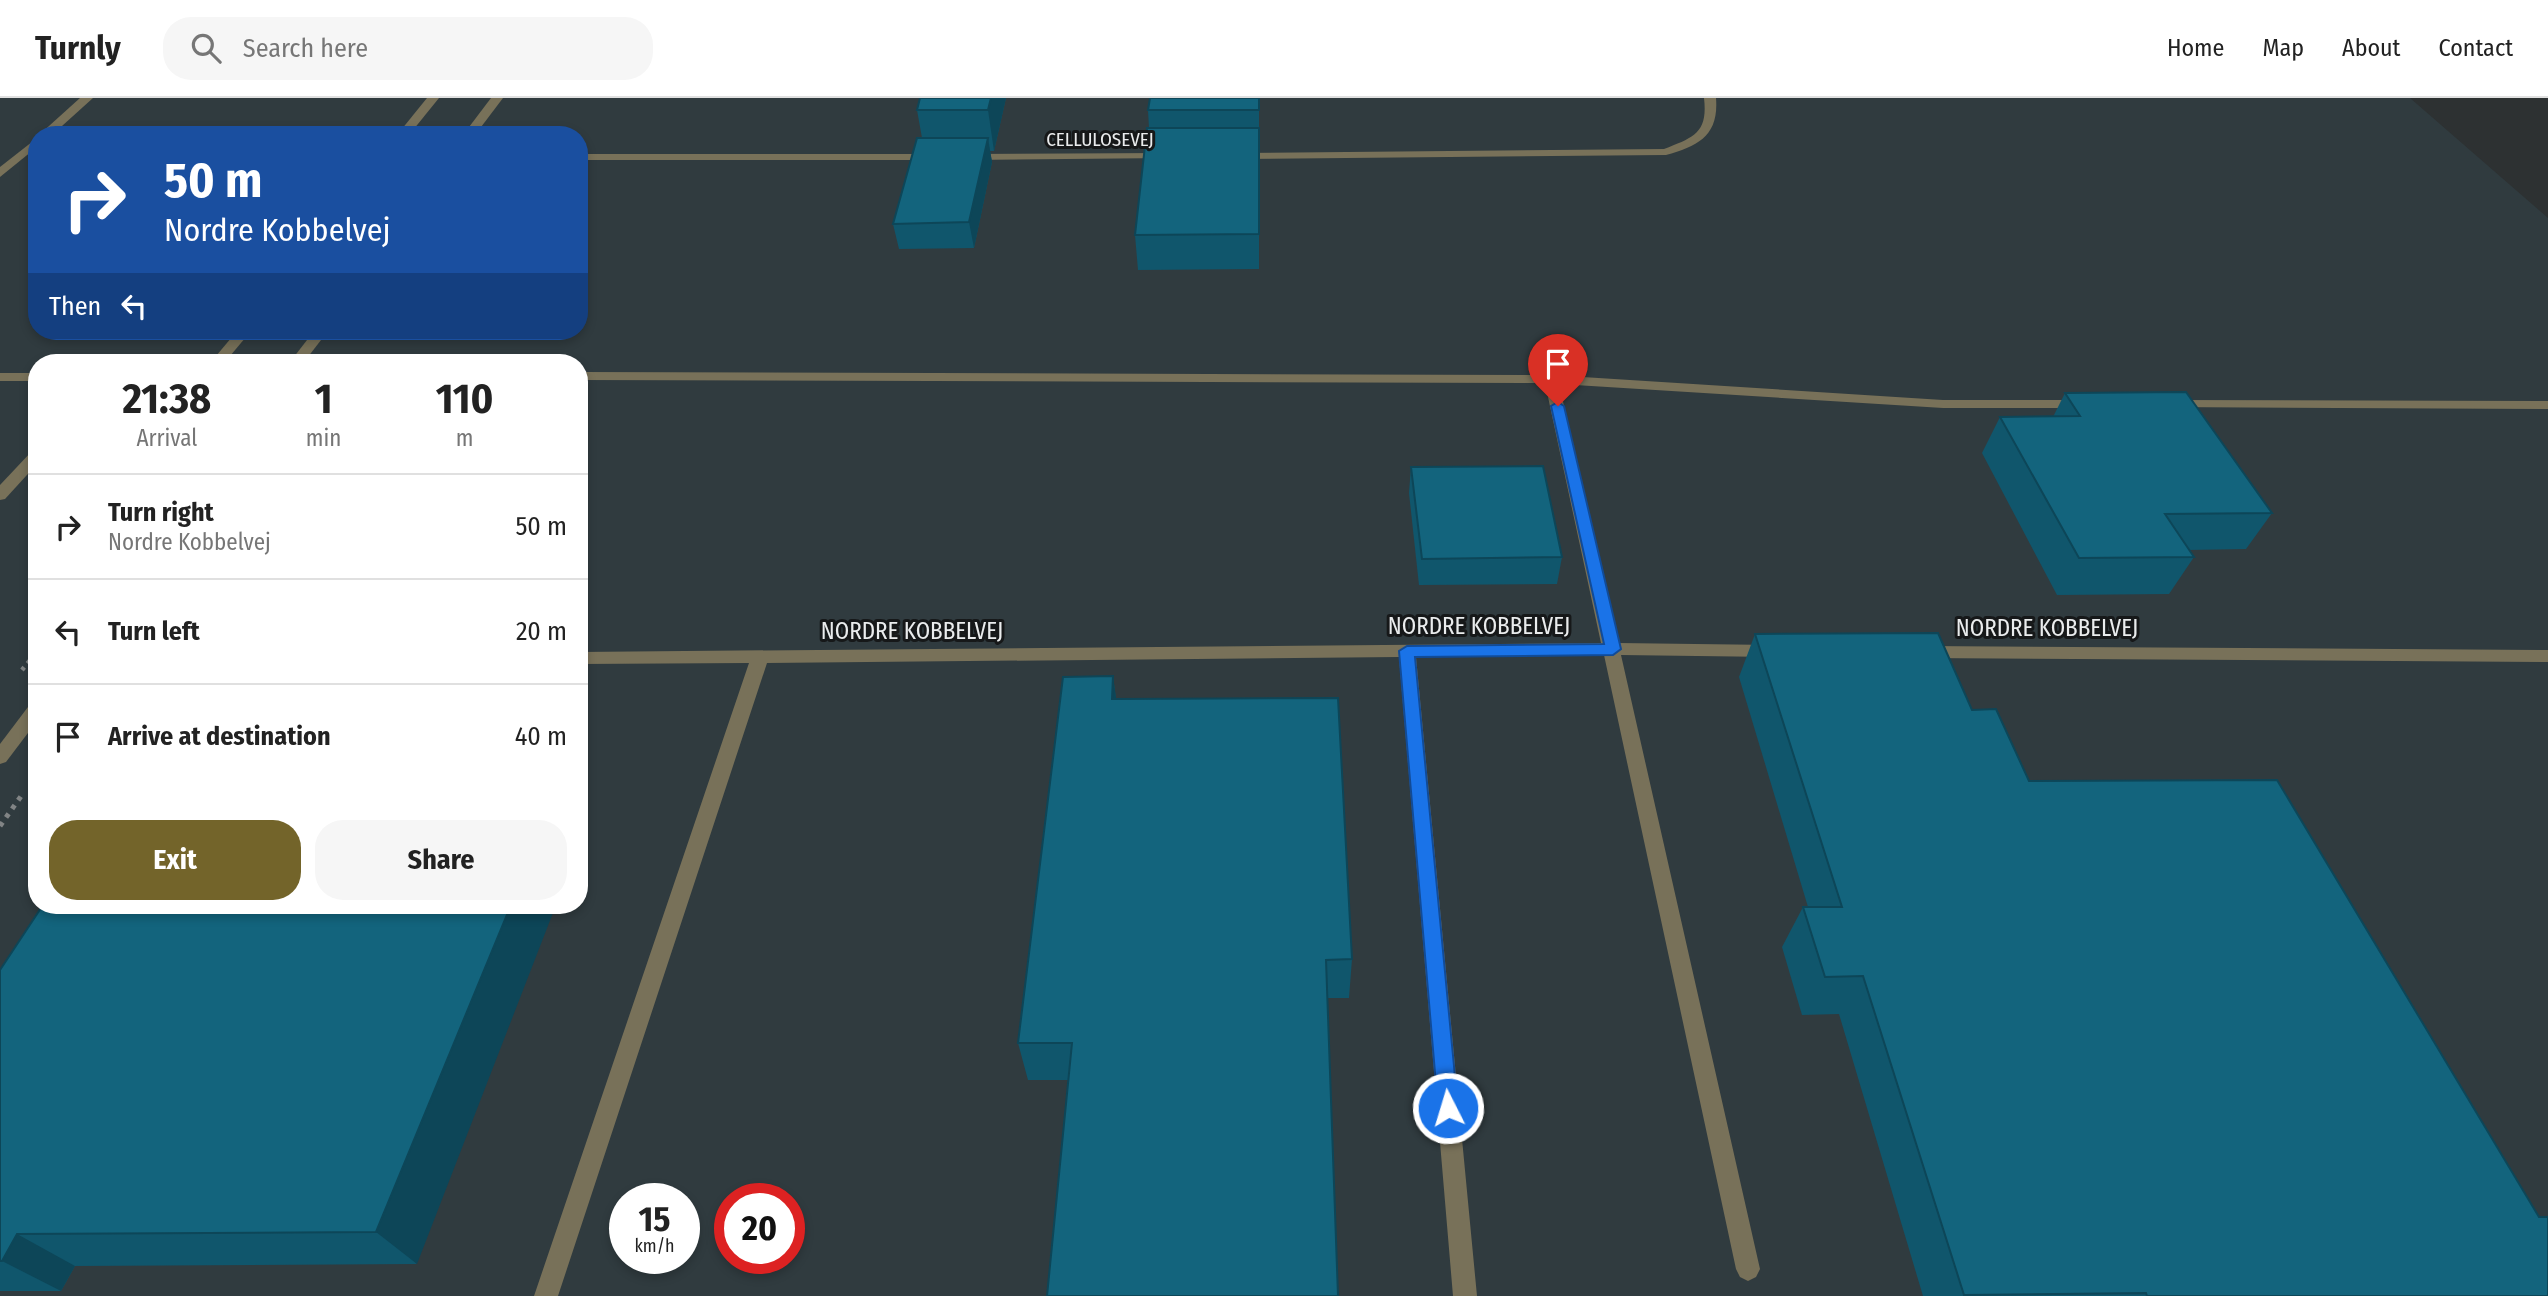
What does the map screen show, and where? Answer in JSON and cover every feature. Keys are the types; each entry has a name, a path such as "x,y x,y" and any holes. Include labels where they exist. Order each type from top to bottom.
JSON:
{"street":[{"path":"55,126 87,98"},
{"path":"410,126 433,98"},
{"path":"476,126 496,98"},
{"path":"1216,156 1666,152 1699,139 1712,118 1710,98"},
{"path":"0,173 28,149"},
{"name":"CELLULOSEVEJ","path":"588,158 1174,156"},
{"path":"225,354 236,340"},
{"path":"303,354 314,340"},
{"path":"588,376 1551,379 1943,404 2094,404"},
{"path":"0,377 28,377"},
{"path":"1551,379 1613,649 1748,1269"},
{"path":"2149,404 2548,405"},
{"path":"0,495 28,464"},
{"name":"NORDRE KOBBELVEJ","path":"588,658 1613,649 1794,651"},
{"path":"1407,651 1465,1296"},
{"name":"NORDRE KOBBELVEJ","path":"1906,652 2548,656"},
{"path":"546,1296 760,657"},
{"path":"0,757 28,720"}],"path":[{"path":"0,825 28,786"}],"shaded area":[{"path":"0,98 2410,98 2548,218 2548,1296 0,1296"}],"building":[{"path":"920,98 991,98 988,110 917,110"},
{"path":"1150,98 1259,98 1259,110 1148,110"},
{"path":"1147,128 1259,128 1259,234 1135,235"},
{"path":"917,138 988,138 969,222 893,224"},
{"path":"2186,392 2272,513 2165,514 2194,557 2079,558 2000,417 2080,416 2065,393"},
{"path":"1543,466 1562,557 1422,559 1411,467"},
{"path":"1938,633 1972,710 1996,709 2029,781 2277,780 2539,1217 2548,1217 2548,1296 2147,1296 2146,1293 1964,1295 1863,976 1825,977 1803,907 1842,907 1755,634"},
{"path":"1113,676 1112,699 1338,698 1352,959 1326,960 1338,1296 1047,1296 1072,1043 1018,1043 1063,677"},
{"path":"37,914 507,914 376,1232 17,1234 0,1261 0,970"}],"route":[{"path":"1448,1108 1407,651 1613,649 1558,406"}]}
